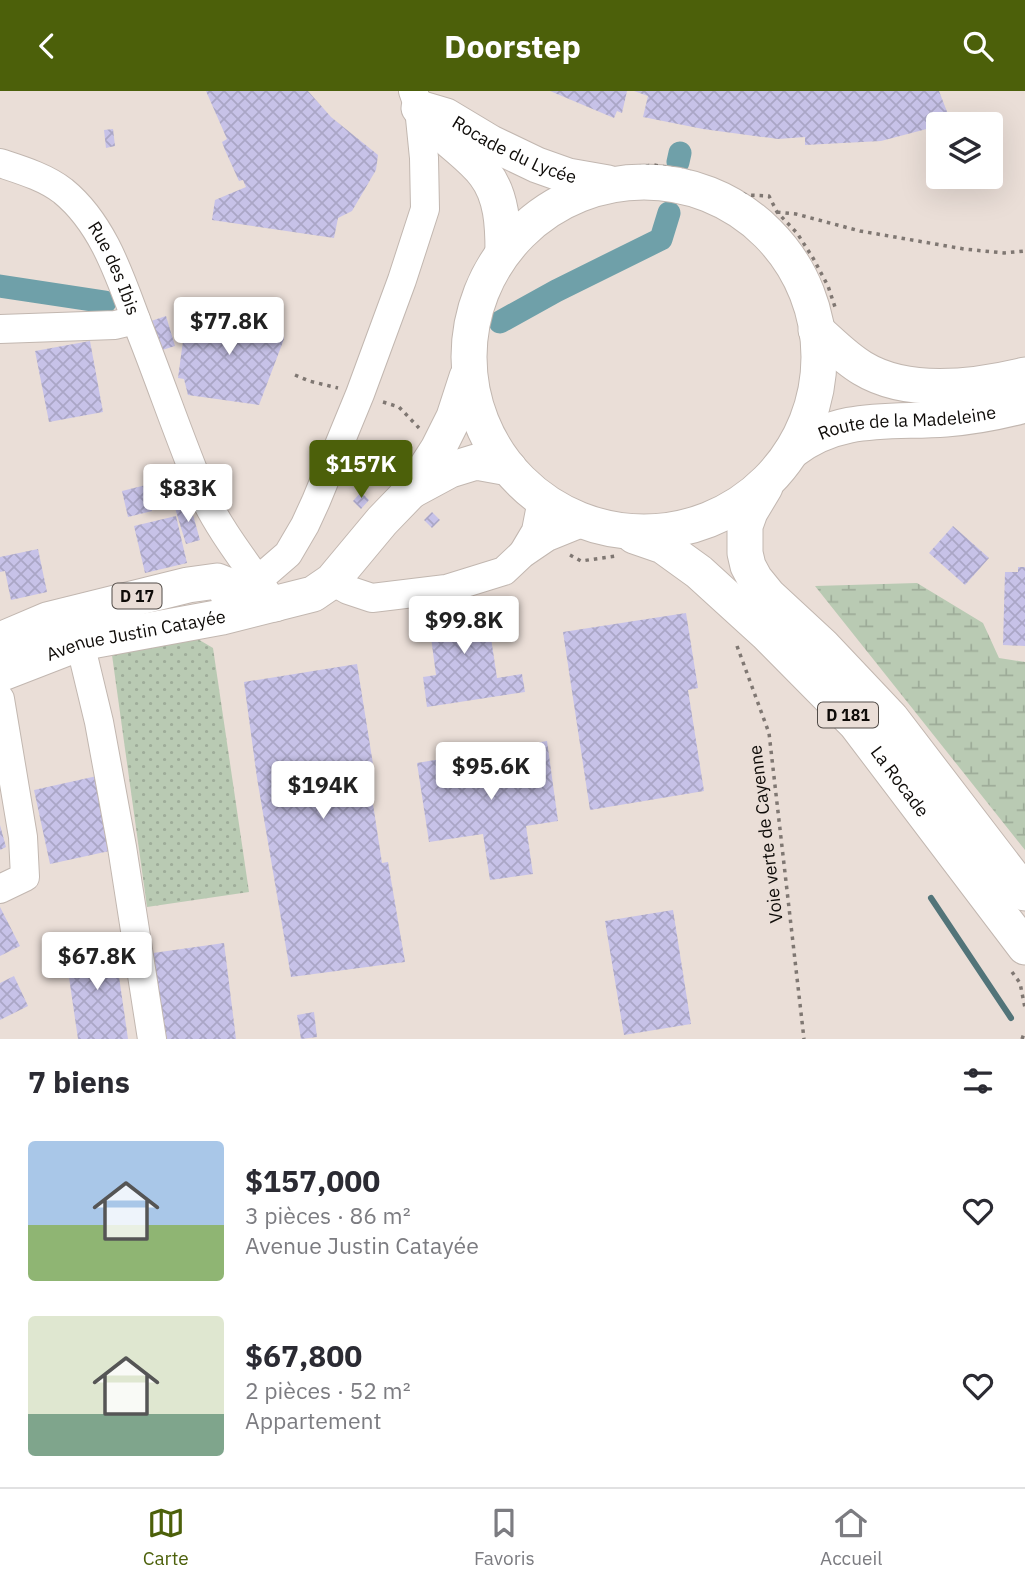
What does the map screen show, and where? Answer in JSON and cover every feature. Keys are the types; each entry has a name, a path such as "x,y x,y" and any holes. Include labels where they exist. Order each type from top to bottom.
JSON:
{"main road":[{"name":"Rocade du Lycée","path":"411,96 491,143 537,165 568,176 617,176"},
{"name":"Rocade du Lycée","path":"411,96 440,132 486,175 497,195 503,230 503,252"},
{"path":"617,176 705,192 746,214 779,246 826,320 815,392 806,422 792,451 771,478 751,496 704,523 651,533 623,544 542,500 509,468 485,435 467,377 476,306 503,252 526,227 552,207 617,176"},
{"name":"Route de la Madeleine","path":"826,320 848,358 877,376 918,386 993,382 1025,375"},
{"name":"Avenue Justin Catayée","path":"0,640 47,619 188,585 217,581 258,591 313,594 332,581 411,491 438,449 454,417 467,377"},
{"name":"Route de la Madeleine","path":"792,451 826,430 849,425 883,420 972,417 1025,405"},
{"name":"Avenue Justin Catayée","path":"411,491 450,470 476,463 509,468"},
{"name":"La Rocade","path":"771,478 750,512 745,526 745,553 755,579 891,718 1025,893"},
{"name":"La Rocade","path":"623,544 663,546 699,572 766,633 856,724 1024,948"},
{"name":"Avenue Justin Catayée","path":"0,674 80,643 222,617 258,591"}],"street":[{"path":"0,658 70,629 258,591 288,554 305,525 360,394 425,209 424,158 411,96"},
{"name":"Rue des Ibis","path":"0,163 53,185 88,217 104,244 136,320 204,495 258,591"},
{"path":"0,329 115,325 136,320"},
{"path":"522,554 536,531 542,500"},
{"path":"332,581 372,598 446,589 504,571 522,554 547,537 583,522"},
{"path":"80,643 99,722 122,846 152,1039"},
{"path":"0,699 23,837 25,877 0,889"}],"path":[{"path":"617,176 654,165 687,171 746,195 769,196 777,212 797,233 828,286 826,320"},
{"path":"777,212 796,214 860,231 964,249 1004,253 1025,251"},
{"path":"295,375 347,390"},
{"path":"375,399 399,407 426,436"},
{"path":"567,553 581,561 623,544"},
{"name":"Voie verte de Cayenne","path":"734,638 769,733 804,1039"},
{"path":"1022,1039 1025,1031"}],"green space":[{"path":"917,583 983,623 999,658 1025,662 1025,850 815,586"},
{"path":"196,638 213,648 249,892 147,907 112,655"}],"building":[{"path":"206,91 308,91 331,117 378,155 376,170 352,211 338,218 334,238 212,220 215,200 246,187 243,180 239,181 225,150 222,142 227,139"},
{"path":"550,91 627,91 622,113 617,111 614,118"},
{"path":"634,91 939,91 947,112 926,112 926,129 881,141 805,145 805,137 778,139 703,129 643,117 648,96"},
{"path":"113,129 115,146 106,148 104,130"},
{"path":"187,311 282,324 284,339 259,405 188,395 184,379 178,378"},
{"path":"166,316 175,346 159,351 151,321"},
{"path":"90,341 103,412 49,422 35,351"},
{"path":"146,485 152,511 128,517 122,491"},
{"path":"361,492 369,500 361,509 353,501"},
{"path":"190,504 200,540 186,544 175,508"},
{"path":"432,512 440,520 432,528 424,520"},
{"path":"176,516 187,563 145,573 134,526"},
{"path":"953,526 989,558 965,585 929,553"},
{"path":"38,549 47,592 11,600 5,571 0,572 0,557"},
{"path":"1018,567 1025,567 1025,646 1003,645 1005,572 1018,572"},
{"path":"485,598 497,678 522,674 525,692 427,707 423,677 436,675 427,607"},
{"path":"686,613 698,688 688,690 704,791 590,810 563,632"},
{"path":"357,664 373,764 367,765 382,863 388,862 405,962 291,977 257,778 244,682"},
{"path":"547,741 558,821 526,826 533,874 490,880 483,834 429,842 417,763"},
{"path":"97,776 114,850 50,864 34,790"},
{"path":"0,825 6,847 0,850"},
{"path":"0,907 20,946 0,956"},
{"path":"673,910 691,1024 624,1035 605,921"},
{"path":"114,942 128,1039 78,1039 65,950"},
{"path":"224,943 236,1039 164,1039 153,953"},
{"path":"14,976 28,1006 0,1020 0,983"},
{"path":"314,1012 317,1037 301,1039 297,1015"}],"waterway":[{"path":"678,162 680,153"},
{"path":"500,322 661,239 669,213"},
{"path":"0,286 105,302"},
{"path":"931,898 1011,1018"}]}
